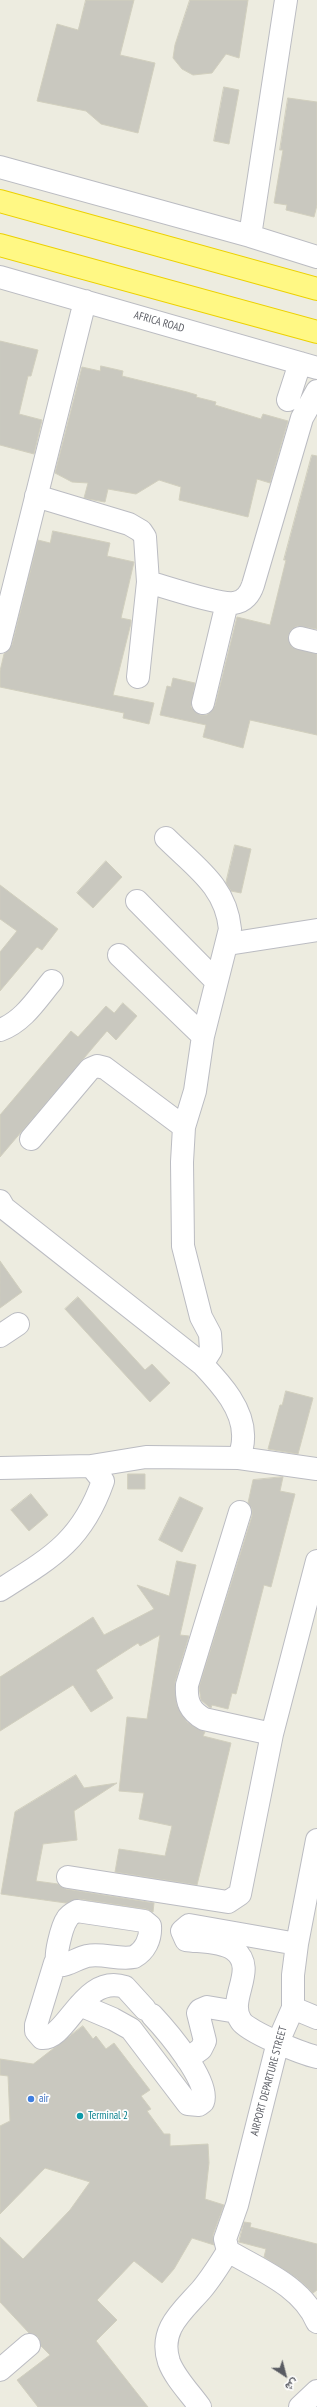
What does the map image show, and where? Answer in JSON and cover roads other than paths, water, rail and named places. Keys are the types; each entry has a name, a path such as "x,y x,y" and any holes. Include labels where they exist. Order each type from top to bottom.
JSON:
{"highway":[{"path":"0,201 317,289"},
{"path":"0,245 317,332"}],"street":[{"path":"250,236 286,0"},
{"path":"0,167 250,236 317,257"},
{"name":"AFRICA ROAD","path":"0,277 308,365"},
{"path":"0,642 85,301"},
{"path":"288,400 308,365"},
{"path":"148,582 227,603 241,602 251,592 302,418 317,391"},
{"path":"36,496 136,527 141,531 147,544 148,582 138,677"},
{"path":"203,703 227,603"},
{"path":"166,838 215,887 223,900 229,922 228,944 215,980 203,1036 195,1091 184,1127 182,1162 183,1246 201,1317 210,1334 211,1350 202,1364"},
{"path":"137,901 215,980"},
{"path":"228,944 317,930"},
{"path":"119,955 203,1036"},
{"path":"0,1030 22,1017 52,981"},
{"path":"31,1139 90,1069 97,1066 105,1068 184,1127"},
{"path":"0,1201 4,1208 202,1364 228,1393 237,1411 244,1439 239,1458"},
{"path":"0,1336 18,1324"},
{"path":"0,1468 91,1466 146,1457 239,1458 317,1469"},
{"path":"0,1590 47,1560 76,1534 96,1500 103,1481 91,1466"},
{"path":"240,1512 187,1685 186,1696 189,1706 195,1714 204,1719 272,1734"},
{"path":"68,1877 228,1902 235,1899 240,1894 272,1734 317,1561"},
{"path":"249,1728 272,1734"},
{"name":"AIRPORT DEPARTURE STREET","path":"228,2251 225,2239 237,2205 278,2042 293,2008 293,1975 297,1944 317,1840"},
{"path":"297,1944 189,1925 183,1928 182,1935 186,1940 233,1949 240,1956 244,1965 244,1975 237,2012 240,2021 247,2028 304,2054 317,2057"},
{"path":"56,1963 36,2025 38,2035 42,2038 52,2036 80,2005 101,1988 108,1985 117,1984 130,1991 187,2059 204,2091 203,2102 199,2105 188,2104 138,2036 131,2029 113,2019 80,2005"},
{"path":"113,2019 130,1991"},
{"path":"187,2059 201,2049 205,2041 198,2013 200,2010 206,2007 237,2012"},
{"path":"293,2008 317,2018"},
{"path":"200,2407 169,2363 166,2348 167,2333 174,2319 210,2278 228,2251 286,2284 306,2303 317,2322"},
{"path":"0,2370 29,2345"},
{"path":"300,2407 317,2391"}],"place":[{"name":"air","path":"31,2099"},
{"name":"Terminal 2","path":"80,2116"}]}
